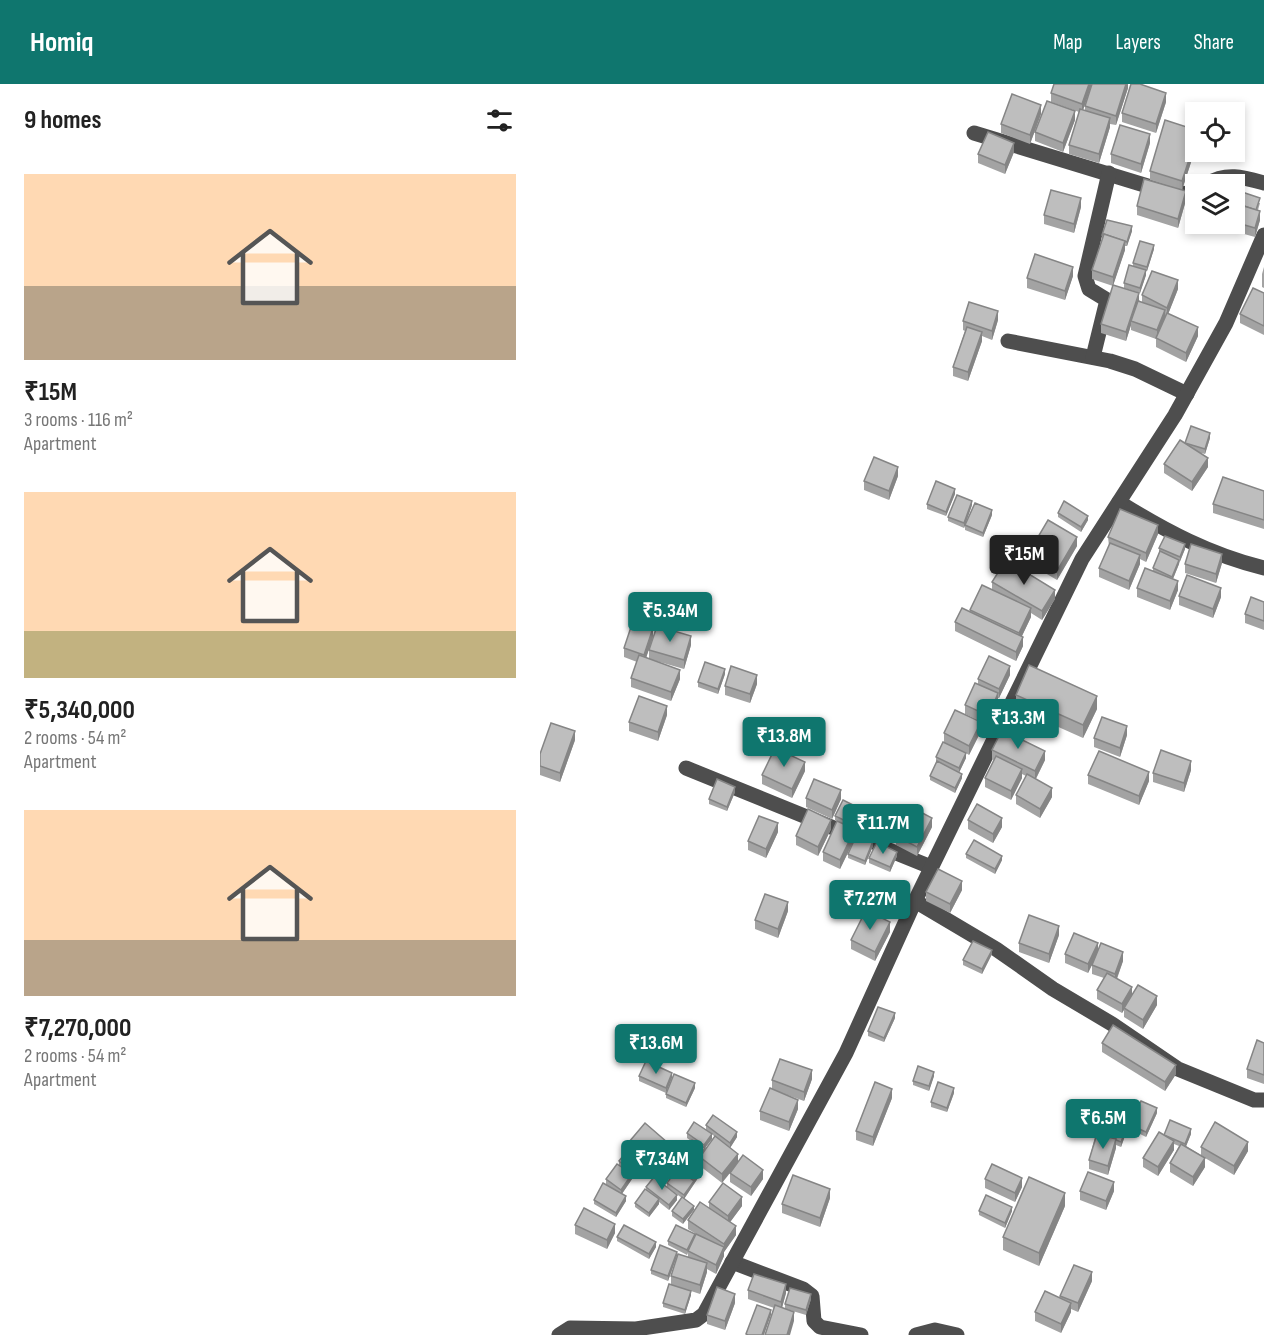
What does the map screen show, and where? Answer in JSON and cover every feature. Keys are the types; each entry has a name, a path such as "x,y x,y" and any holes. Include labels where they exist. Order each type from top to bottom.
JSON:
{"street":[{"path":"974,133 1164,191 1185,194"},
{"path":"1093,357 1107,300 1089,289 1085,276 1109,173"},
{"path":"1245,180 1264,183"},
{"path":"559,1335 570,1328 636,1329 696,1320 704,1314 846,1053 915,901 1082,559 1187,394 1226,323 1264,235"},
{"path":"1008,341 1093,357 1135,369 1187,394"},
{"path":"1119,502 1166,531 1203,548 1264,568"},
{"path":"686,768 932,867"},
{"path":"915,901 996,949 1053,989 1132,1037 1178,1069 1254,1100 1264,1100"},
{"path":"732,1262 803,1289 812,1296 814,1321 820,1327 861,1335"},
{"path":"916,1335 935,1330 957,1335"}],"building":[{"path":"1054,84 1089,84 1082,104 1051,93"},
{"path":"1092,84 1126,84 1116,116 1085,106"},
{"path":"1131,84 1140,84 1166,93 1156,124 1122,113"},
{"path":"1012,94 1041,105 1030,135 1001,124"},
{"path":"1047,101 1075,111 1063,143 1035,132"},
{"path":"1080,109 1110,118 1099,154 1069,145"},
{"path":"1165,120 1185,126 1185,162 1188,162 1182,181 1150,171"},
{"path":"1120,125 1150,134 1141,164 1111,154"},
{"path":"988,132 1014,143 1005,165 978,154"},
{"path":"1144,179 1185,191 1178,219 1137,206"},
{"path":"1051,190 1081,198 1074,224 1044,215"},
{"path":"1245,193 1260,198 1256,210 1245,206"},
{"path":"1245,206 1260,211 1255,228 1245,225"},
{"path":"1107,220 1132,226 1127,242 1102,235"},
{"path":"1104,234 1125,241 1113,277 1092,270"},
{"path":"1140,241 1154,245 1147,267 1133,263"},
{"path":"1035,254 1073,267 1065,291 1027,278"},
{"path":"1129,265 1146,270 1140,288 1124,283"},
{"path":"1152,271 1178,280 1167,308 1142,295"},
{"path":"1113,285 1139,293 1126,332 1101,324"},
{"path":"1253,288 1264,293 1264,326 1240,314"},
{"path":"1138,301 1165,310 1157,330 1131,321"},
{"path":"969,302 998,311 992,331 963,321"},
{"path":"1167,313 1198,327 1186,353 1156,338"},
{"path":"967,327 982,332 968,372 953,367"},
{"path":"1191,426 1210,433 1205,449 1185,443"},
{"path":"1180,440 1208,458 1192,482 1164,464"},
{"path":"874,457 898,467 889,491 864,481"},
{"path":"1223,477 1264,491 1264,520 1213,504"},
{"path":"936,481 955,489 946,512 927,504"},
{"path":"957,495 972,501 964,523 948,517"},
{"path":"1064,501 1088,516 1081,527 1058,513"},
{"path":"975,503 992,510 983,533 965,525"},
{"path":"1120,509 1158,525 1146,553 1108,537"},
{"path":"1048,520 1077,537 1057,571 1028,554"},
{"path":"1165,536 1185,544 1180,557 1159,548"},
{"path":"1110,543 1140,555 1129,581 1099,568"},
{"path":"1191,544 1222,554 1216,574 1185,564"},
{"path":"1160,551 1179,560 1172,577 1153,568"},
{"path":"1006,560 1055,590 1042,611 992,582"},
{"path":"1145,568 1178,581 1170,601 1137,588"},
{"path":"1187,575 1221,588 1213,609 1179,596"},
{"path":"982,585 1031,608 1019,633 970,610"},
{"path":"1251,597 1264,602 1264,621 1245,614"},
{"path":"962,608 1023,637 1016,652 955,622"},
{"path":"633,621 653,628 644,655 624,648"},
{"path":"657,626 691,636 684,660 649,650"},
{"path":"639,655 680,670 671,692 631,678"},
{"path":"989,656 1010,666 999,689 978,679"},
{"path":"705,662 725,669 718,689 698,682"},
{"path":"1029,665 1097,696 1083,725 1016,695"},
{"path":"731,666 757,675 750,694 725,686"},
{"path":"975,683 998,693 989,716 965,705"},
{"path":"639,696 667,706 658,732 629,722"},
{"path":"955,710 981,722 969,746 944,733"},
{"path":"1102,717 1127,726 1120,748 1094,738"},
{"path":"551,723 575,731 560,773 540,766 540,754"},
{"path":"1002,730 1045,751 1035,771 992,750"},
{"path":"943,742 966,753 959,768 936,757"},
{"path":"775,748 805,762 792,789 762,775"},
{"path":"1161,750 1191,761 1184,783 1153,773"},
{"path":"1099,751 1149,772 1139,796 1088,775"},
{"path":"996,756 1022,769 1011,791 985,778"},
{"path":"937,761 962,774 955,788 930,776"},
{"path":"1027,774 1052,788 1040,809 1016,795"},
{"path":"717,779 735,787 727,807 709,799"},
{"path":"814,779 841,790 832,810 806,798"},
{"path":"843,800 869,813 861,828 835,816"},
{"path":"977,804 1002,818 993,834 968,820"},
{"path":"911,807 932,818 917,847 896,836"},
{"path":"808,809 831,820 818,847 796,836"},
{"path":"759,816 778,823 766,849 748,841"},
{"path":"837,821 855,829 840,860 823,852"},
{"path":"857,834 873,841 865,861 848,854"},
{"path":"974,840 1002,856 995,869 966,854"},
{"path":"877,842 897,852 890,867 869,858"},
{"path":"938,869 962,881 950,904 926,892"},
{"path":"765,894 788,902 778,929 755,920"},
{"path":"866,910 890,922 875,952 851,940"},
{"path":"1029,915 1059,926 1049,954 1019,943"},
{"path":"1074,933 1098,943 1088,964 1065,954"},
{"path":"973,941 992,950 982,969 963,960"},
{"path":"1101,943 1123,952 1115,974 1092,965"},
{"path":"1107,973 1132,987 1122,1004 1097,990"},
{"path":"1138,985 1157,996 1143,1020 1124,1008"},
{"path":"878,1007 895,1013 884,1038 868,1031"},
{"path":"1113,1025 1176,1065 1165,1082 1102,1043"},
{"path":"1257,1040 1264,1043 1264,1075 1247,1069"},
{"path":"780,1059 812,1070 804,1092 772,1080"},
{"path":"646,1061 672,1073 666,1088 639,1076"},
{"path":"918,1066 934,1072 929,1086 913,1081"},
{"path":"674,1074 695,1083 686,1103 666,1094"},
{"path":"875,1082 892,1089 873,1137 856,1131"},
{"path":"938,1082 954,1088 947,1108 931,1102"},
{"path":"770,1088 798,1100 789,1122 760,1111"},
{"path":"1141,1101 1157,1108 1146,1132 1130,1125"},
{"path":"713,1115 737,1132 730,1143 706,1125"},
{"path":"1101,1120 1126,1129 1121,1142 1096,1133"},
{"path":"1170,1120 1191,1129 1185,1144 1164,1135"},
{"path":"694,1122 712,1134 704,1145 687,1133"},
{"path":"1215,1122 1248,1142 1234,1166 1201,1147"},
{"path":"645,1123 675,1149 659,1168 629,1142"},
{"path":"1159,1132 1174,1141 1158,1167 1143,1158"},
{"path":"1097,1134 1116,1139 1108,1166 1089,1160"},
{"path":"715,1136 738,1154 722,1174 700,1157"},
{"path":"692,1140 705,1148 698,1159 685,1151"},
{"path":"1181,1144 1205,1158 1193,1177 1170,1163"},
{"path":"628,1150 640,1160 631,1171 619,1161"},
{"path":"684,1155 702,1168 694,1179 677,1166"},
{"path":"743,1155 763,1170 751,1187 730,1173"},
{"path":"617,1164 632,1174 621,1190 606,1179"},
{"path":"992,1164 1022,1178 1015,1193 985,1179"},
{"path":"677,1169 694,1181 684,1195 667,1183"},
{"path":"1088,1172 1114,1182 1106,1201 1080,1191"},
{"path":"793,1175 830,1189 820,1218 782,1204"},
{"path":"654,1177 677,1195 669,1205 646,1187"},
{"path":"1029,1177 1065,1193 1039,1253 1003,1237"},
{"path":"603,1183 626,1196 616,1213 594,1200"},
{"path":"723,1183 742,1197 728,1216 709,1202"},
{"path":"645,1189 659,1199 649,1213 635,1203"},
{"path":"986,1195 1012,1207 1005,1223 979,1211"},
{"path":"682,1197 694,1206 683,1219 672,1211"},
{"path":"700,1202 736,1226 724,1244 688,1220"},
{"path":"584,1208 615,1224 607,1240 575,1225"},
{"path":"624,1225 656,1242 649,1254 617,1237"},
{"path":"676,1225 695,1234 687,1250 668,1241"},
{"path":"696,1234 724,1247 716,1265 688,1251"},
{"path":"660,1245 677,1252 668,1276 651,1270"},
{"path":"678,1254 707,1263 700,1285 671,1276"},
{"path":"1074,1265 1092,1272 1078,1303 1060,1296"},
{"path":"754,1274 786,1284 781,1302 748,1290"},
{"path":"669,1284 691,1291 685,1310 663,1303"},
{"path":"717,1287 735,1294 725,1321 707,1315"},
{"path":"790,1288 811,1294 806,1310 785,1304"},
{"path":"1045,1291 1071,1303 1061,1324 1035,1312"},
{"path":"757,1305 771,1310 762,1335 748,1335 746,1334"},
{"path":"775,1305 794,1312 787,1335 765,1335"}]}
